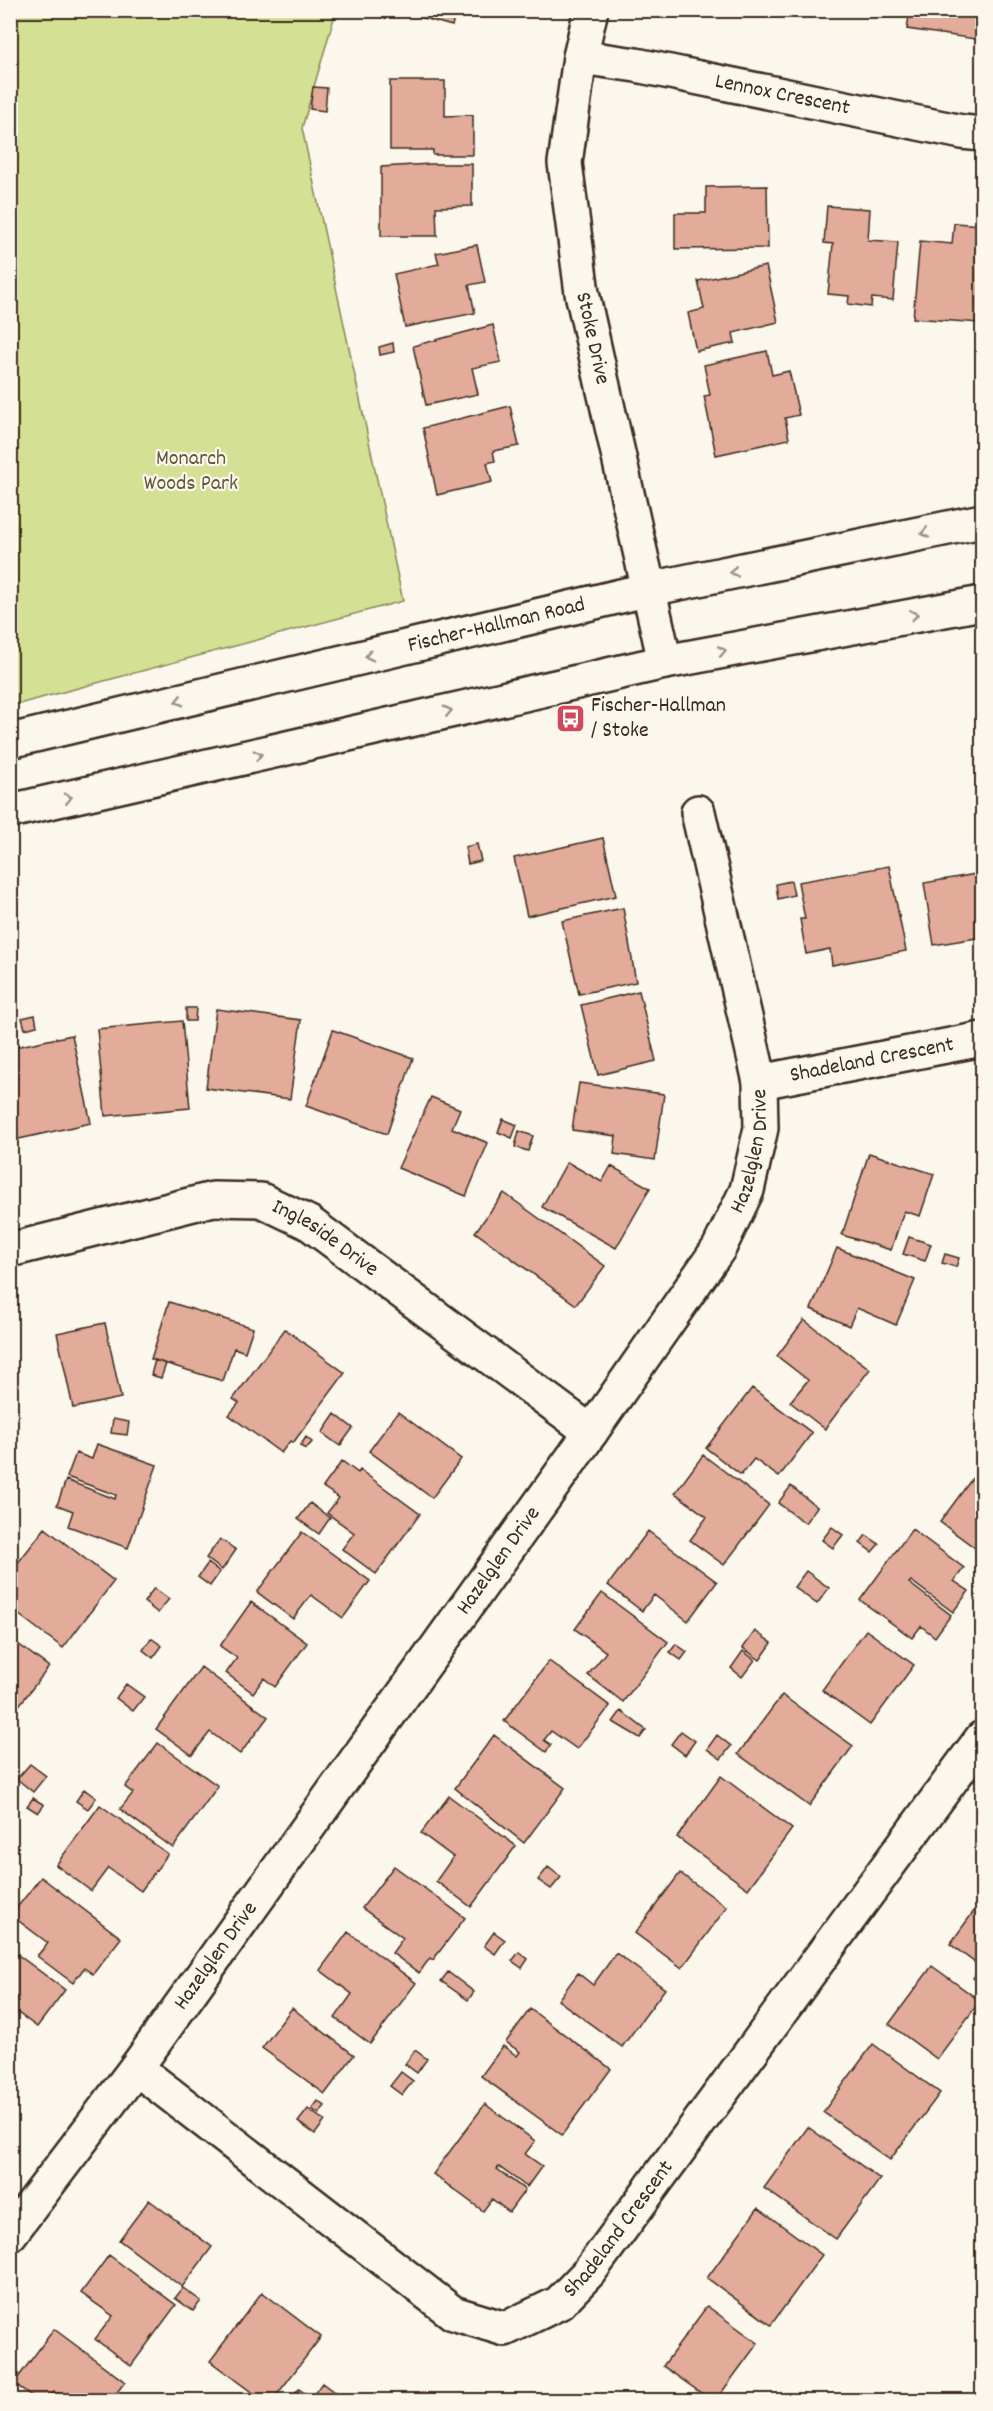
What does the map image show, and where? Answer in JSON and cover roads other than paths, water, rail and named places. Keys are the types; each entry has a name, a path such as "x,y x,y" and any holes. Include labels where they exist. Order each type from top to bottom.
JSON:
{"street":[{"name":"Stoke Drive","path":"591,10 580,57 565,163 582,293 665,662"},
{"name":"Lennox Crescent","path":"580,57 636,65 951,130 982,134"},
{"name":"Fischer-Hallman Road","path":"10,741 650,589 982,521"},
{"path":"10,811 665,662 982,603"},
{"name":"Hazelglen Drive","path":"10,2234 136,2068 591,1432 724,1239 747,1190 761,1128 760,1082 698,812"},
{"name":"Shadeland Crescent","path":"760,1082 982,1039"},
{"name":"Ingleside Drive","path":"10,1250 213,1199 261,1200 309,1223 591,1432"},
{"name":"Shadeland Crescent","path":"136,2068 453,2313 505,2329 559,2303 589,2272 982,1738"}],"place":[{"name":"Fischer-Hallman / Stoke","path":"570,719"}],"park label":[{"name":"Monarch Woods Park","path":"191,472"}]}
